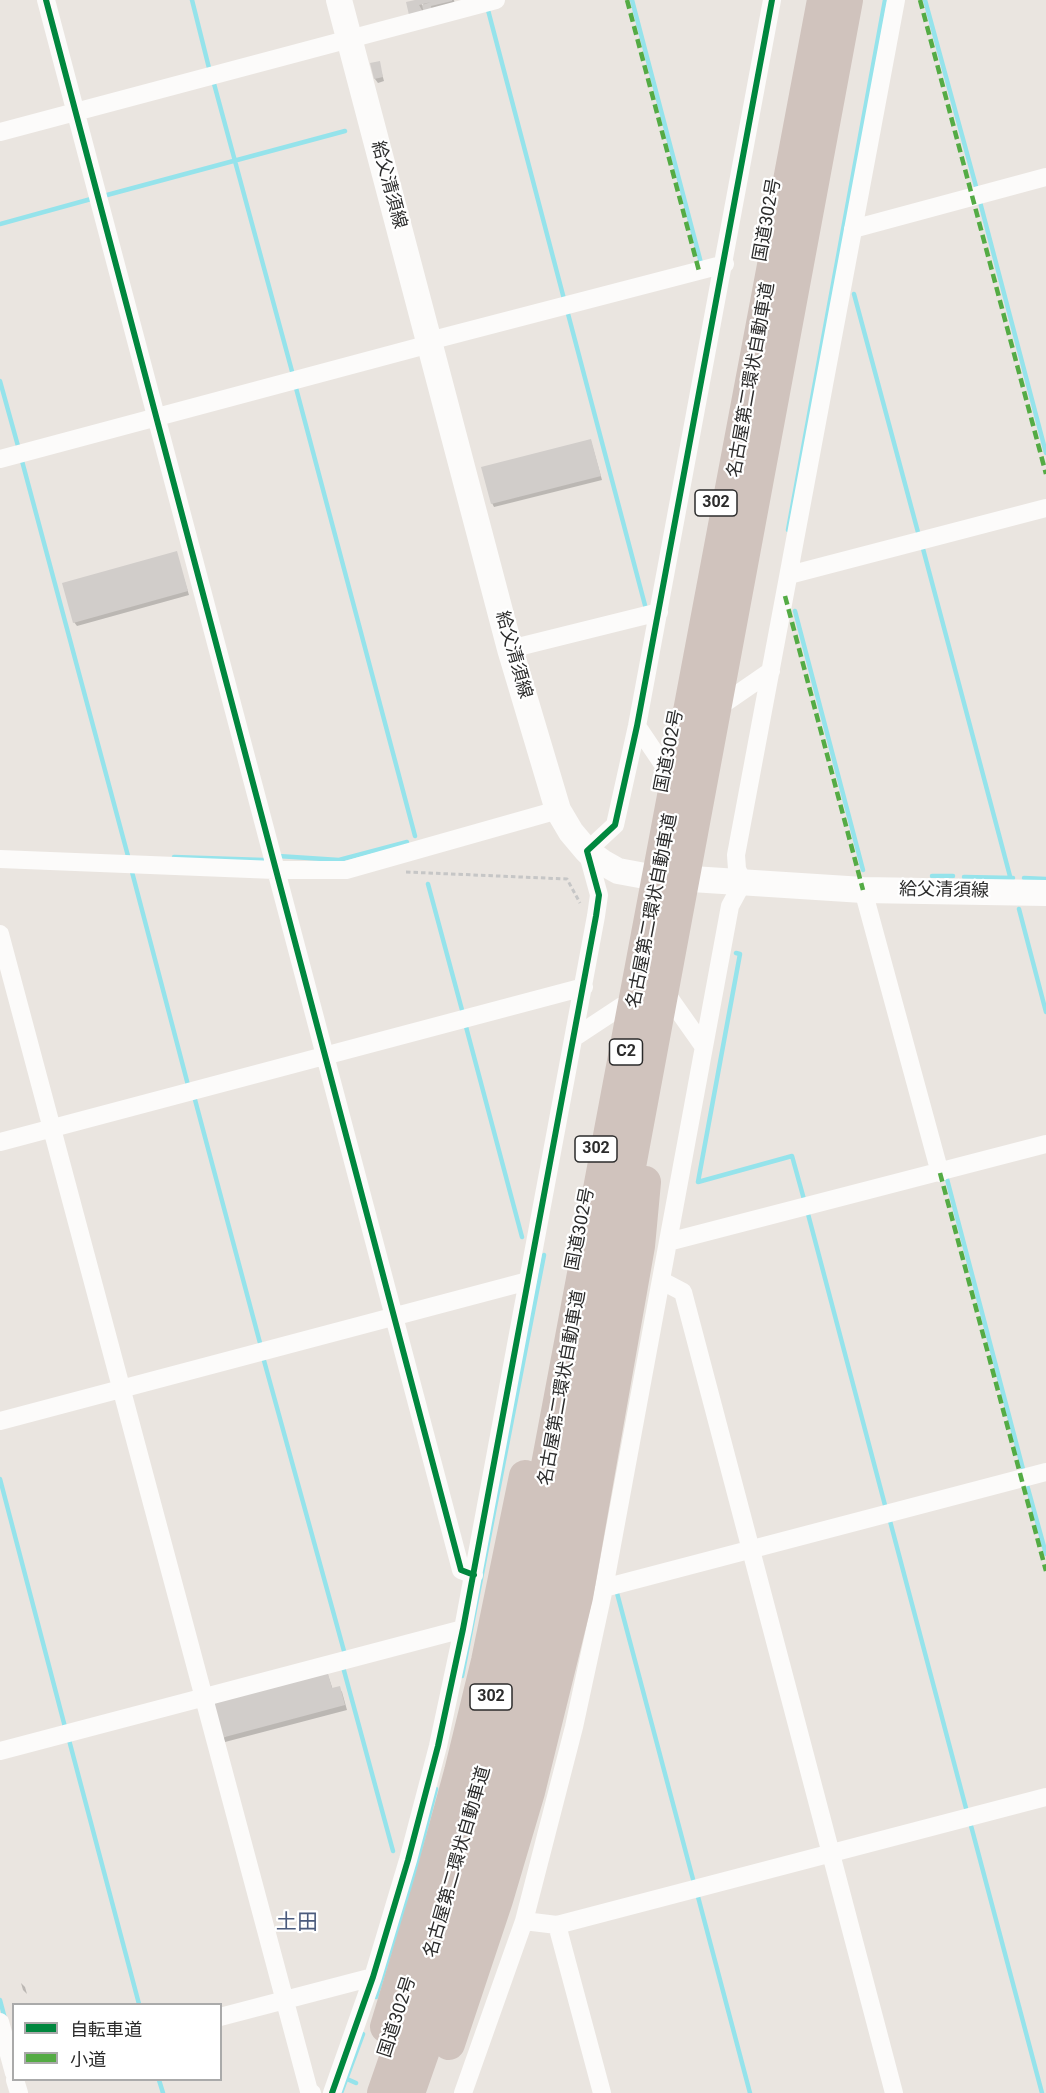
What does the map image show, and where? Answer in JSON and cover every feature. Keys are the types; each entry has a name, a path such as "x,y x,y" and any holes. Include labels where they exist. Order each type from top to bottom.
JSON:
{"highway":[{"name":"国道302号","path":"372,2093 431,1918 500,1664 809,0"},
{"name":"名古屋第二環状自動車道","path":"383,2093 448,1905 487,1765 508,1672 823,0"},
{"name":"名古屋第二環状自動車道","path":"409,2093 488,1850 529,1687 556,1560 847,0"},
{"path":"429,2093 467,1993 497,1900 590,1592 645,1191 639,1141 612,1063"},
{"path":"363,2093 427,1893 460,1772 490,1650 532,1436 569,1292"}],"main road":[{"name":"給父清須線","path":"339,0 510,648 558,810 588,851 618,871 645,876 863,890 1046,893"}],"street":[{"path":"46,0 461,1570 474,1575"},
{"path":"0,132 496,0"},
{"path":"332,2093 373,1977 429,1780 463,1629 596,916 599,895 588,851 615,825 637,726 725,264 772,0"},
{"path":"463,2093 524,1921 574,1727 590,1592 662,1281 730,906 743,882 737,869 736,855 896,0"},
{"path":"853,229 1046,177"},
{"path":"0,459 725,264"},
{"path":"789,575 1046,508"},
{"path":"510,648 659,612"},
{"path":"672,738 771,671"},
{"path":"637,726 666,769"},
{"path":"0,859 275,870 346,870 558,810"},
{"path":"863,890 940,1173"},
{"path":"0,934 309,2091 312,2093"},
{"path":"633,945 704,1047"},
{"path":"0,1142 584,987"},
{"path":"575,1037 622,1006"},
{"path":"668,1242 1046,1144"},
{"path":"0,1420 528,1281"},
{"path":"662,1281 683,1292 894,2093"},
{"path":"590,1592 1046,1472"},
{"path":"0,1751 463,1629"},
{"path":"524,1921 557,1925 1046,1797"},
{"path":"557,1925 602,2093"},
{"path":"222,2016 373,1977"},
{"path":"0,2022 12,2068"}],"path":[{"path":"376,862 398,871 567,879 585,913 596,916"}],"building":[{"path":"415,0 452,1 431,6 432,12 424,13 422,5 431,2 419,5 423,12 409,15 406,2"},
{"path":"380,61 383,77 374,79 370,63"},
{"path":"591,439 601,476 491,504 481,467"},
{"path":"177,551 188,591 73,623 62,583"},
{"path":"327,1670 332,1688 340,1686 345,1705 221,1738 211,1701"}],"waterway":[{"path":"192,0 209,68"},
{"path":"632,0 701,263"},
{"path":"788,530 885,0"},
{"path":"925,0 977,190"},
{"path":"488,10 564,299"},
{"path":"213,80 293,375"},
{"path":"107,195 345,131"},
{"path":"0,224 91,199"},
{"path":"980,202 1046,453"},
{"path":"854,294 919,536"},
{"path":"567,310 646,609"},
{"path":"0,381 18,446"},
{"path":"296,388 415,836"},
{"path":"22,461 128,856"},
{"path":"922,545 1011,880"},
{"path":"795,611 863,870"},
{"path":"278,856 339,860 407,842"},
{"path":"174,857 264,860"},
{"path":"132,872 188,1085"},
{"path":"932,876 953,876"},
{"path":"964,877 1013,878"},
{"path":"1024,878 1046,879"},
{"path":"428,884 462,1010"},
{"path":"1019,909 1046,1012"},
{"path":"736,953 740,954 698,1182 792,1156 805,1203"},
{"path":"465,1023 522,1237"},
{"path":"194,1096 260,1343"},
{"path":"947,1179 1024,1473"},
{"path":"808,1214 886,1509"},
{"path":"462,1676 544,1255"},
{"path":"263,1357 344,1651"},
{"path":"0,1479 65,1727"},
{"path":"1027,1485 1046,1554"},
{"path":"890,1521 967,1812"},
{"path":"617,1593 694,1883"},
{"path":"343,1667 393,1851"},
{"path":"69,1740 139,2003"},
{"path":"376,1997 412,1882 436,1789"},
{"path":"970,1822 1042,2093"},
{"path":"697,1893 750,2093"},
{"path":"0,2000 5,2019"},
{"path":"341,2093 363,2034"},
{"path":"347,2079 356,2083"},
{"path":"159,2081 163,2093"}],"marked path":[{"path":"627,0 699,271"},
{"path":"920,0 1046,474"},
{"path":"785,596 863,890"},
{"path":"940,1173 1046,1571"}],"cycle path":[{"path":"46,0 461,1570 474,1575"},
{"path":"332,2093 373,1977 408,1860 438,1746 463,1629 596,916 599,895 587,851 615,825 637,726 772,0"}],"district":[{"name":"土田","path":"297,1924"}]}
